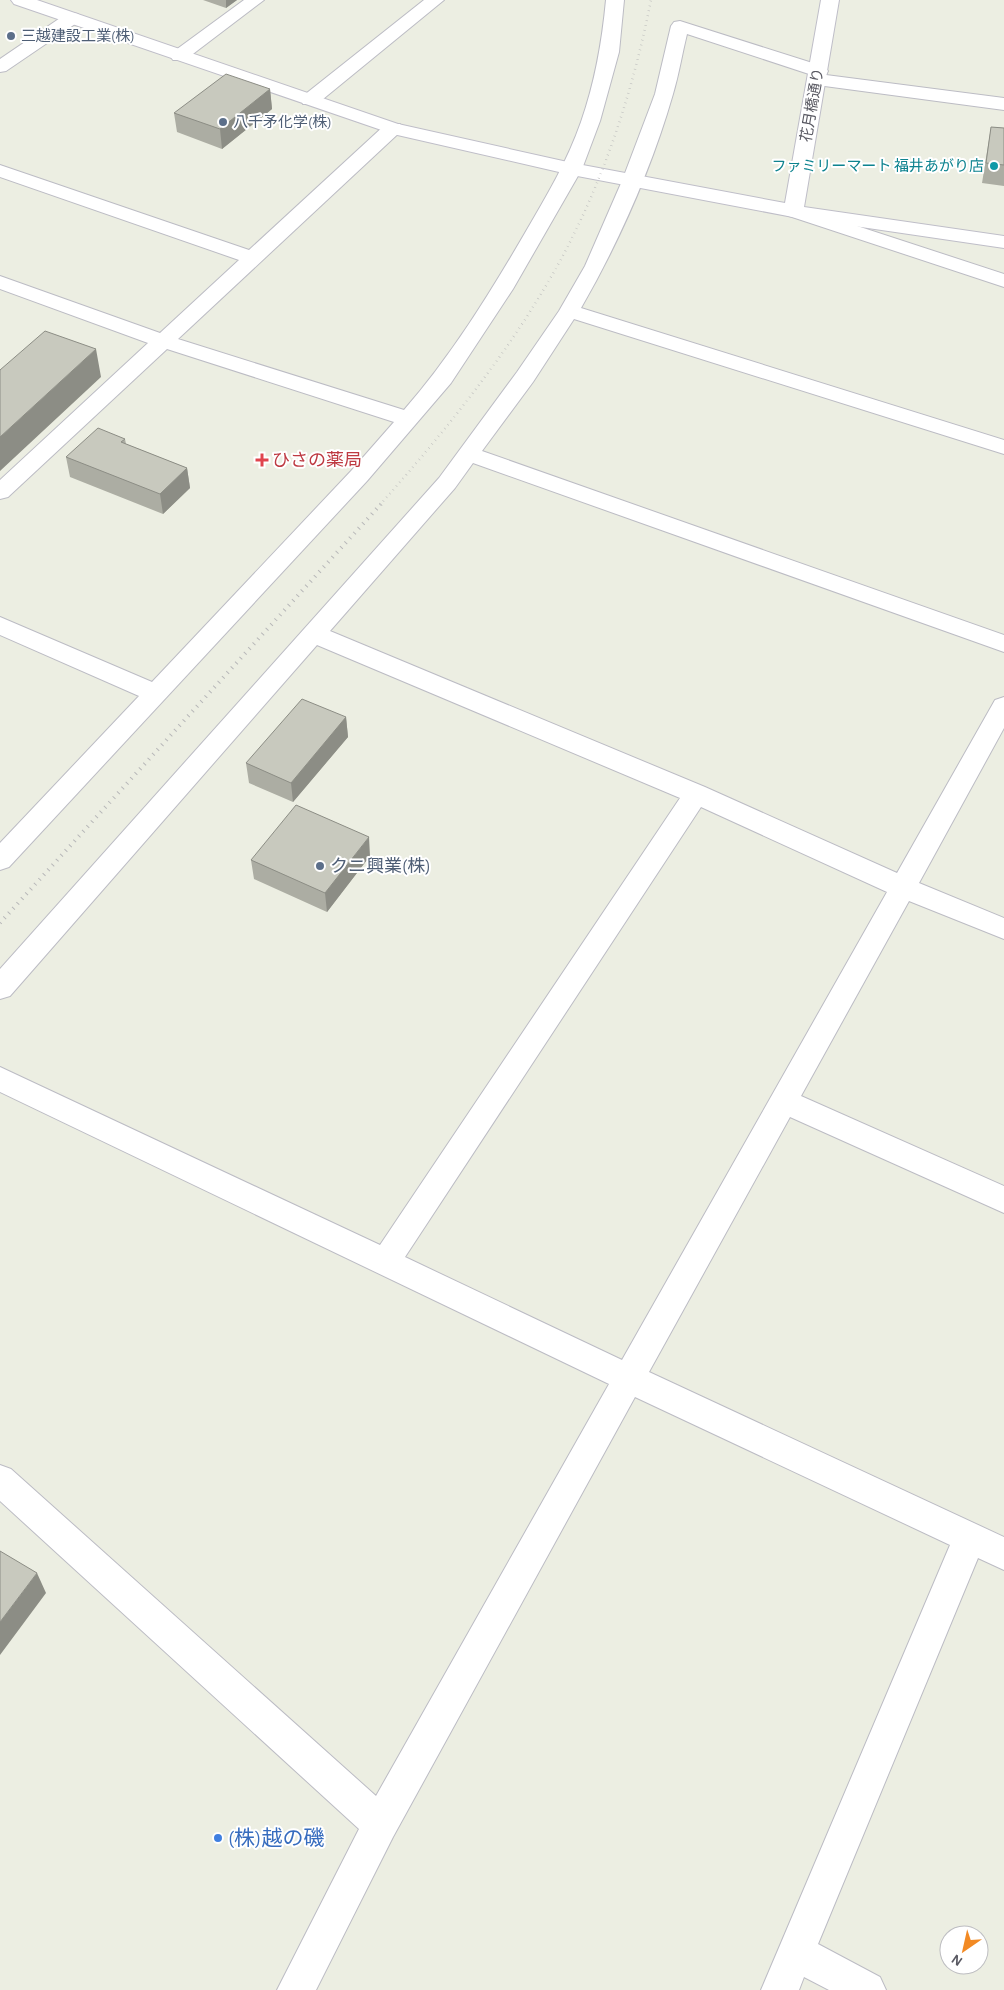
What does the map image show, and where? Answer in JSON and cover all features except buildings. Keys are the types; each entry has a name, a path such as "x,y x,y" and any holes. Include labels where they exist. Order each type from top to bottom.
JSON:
{"street":[{"path":"20,0 178,56 393,128 632,181 793,211 1004,242"},
{"path":"178,56 255,0"},
{"path":"310,100 434,0"},
{"name":"花月橋通り","path":"793,211 830,0"},
{"path":"0,860 360,476 443,378 503,289 572,169 591,121 610,52 611,1"},
{"path":"1,66 72,18"},
{"path":"0,988 447,483 470,454 569,311 595,266 632,181 664,94 680,26 818,75 1004,104"},
{"path":"0,492 393,128"},
{"path":"0,171 253,258"},
{"path":"793,211 1004,280"},
{"path":"0,282 164,341 408,419"},
{"path":"569,311 1004,446"},
{"path":"470,454 1004,644"},
{"path":"0,625 156,693"},
{"path":"314,634 696,794 902,887 1004,929"},
{"path":"296,1990 380,1824 1004,706"},
{"path":"386,1262 696,794"},
{"path":"0,1079 628,1378 1004,1554"},
{"path":"784,1101 1004,1200"},
{"path":"0,1480 380,1824"},
{"path":"780,1990 970,1538"},
{"path":"796,1952 867,1990"}],"railway":[{"path":"380,505 461,409 511,340 556,269 588,204 611,147 637,60 651,0"},
{"path":"0,923 381,504"}],"place":[{"name":"三越建設工業(株)","path":"11,36"},
{"name":"八千矛化学(株)","path":"223,122"},
{"name":"ファミリーマート 福井あがり店","path":"994,166"},
{"name":"ひさの薬局","path":"262,460"},
{"name":"クニ興業(株)","path":"320,866"},
{"name":"(株)越の磯","path":"218,1838"}]}
